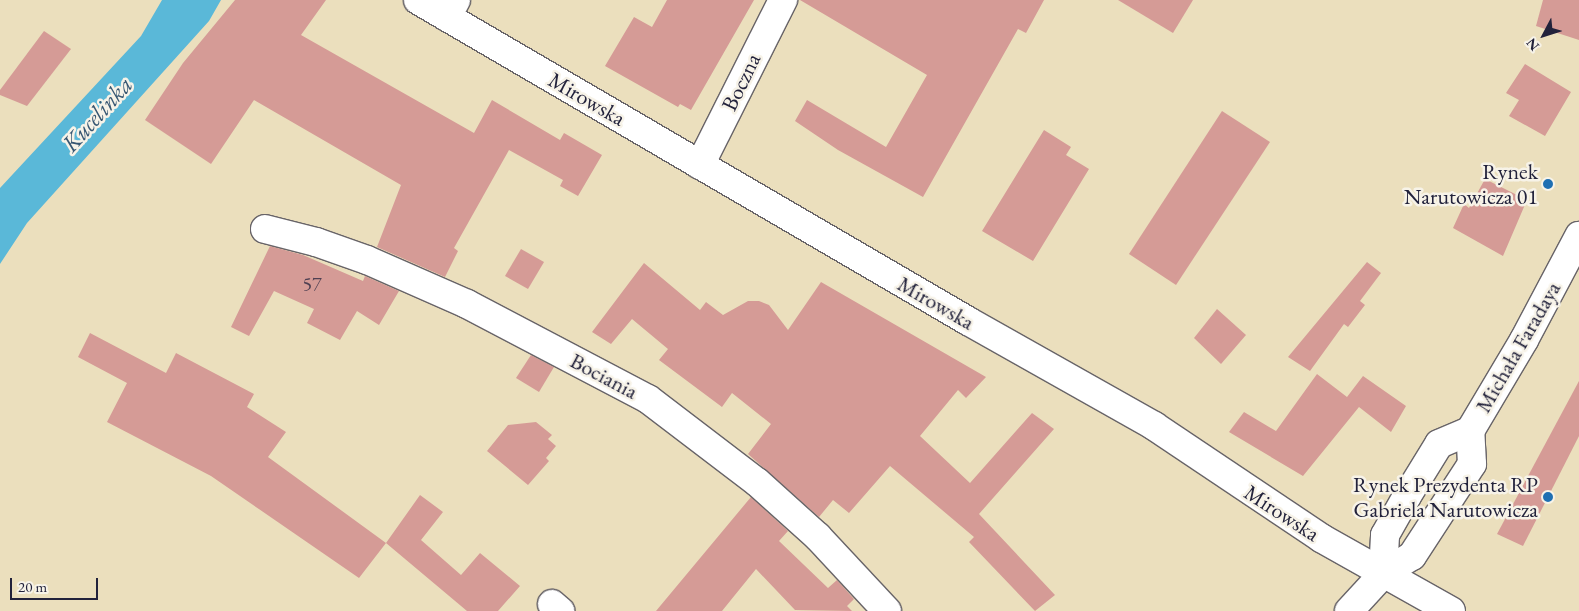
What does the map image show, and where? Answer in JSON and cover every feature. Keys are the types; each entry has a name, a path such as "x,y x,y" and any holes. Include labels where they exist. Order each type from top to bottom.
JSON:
{"street":[{"name":"Mirowska","path":"418,0 451,9 700,165 1154,426 1313,533 1451,611"},
{"name":"Boczna","path":"700,165 783,0"},
{"name":"Bociania","path":"265,229 316,242 367,260 458,300 648,400 757,482 825,544 887,611"},
{"name":"Michała Faradaya","path":"1384,574 1412,556 1436,523 1472,464 1470,431 1524,340 1579,236"},
{"name":"Michała Faradaya","path":"1384,574 1385,535 1407,496 1439,444 1470,431"},
{"path":"1350,611 1384,574"}],"water":[{"name":"Kucelinka","path":"162,0 221,0 209,21 27,223 0,264 0,188 141,36"}],"building":[{"path":"235,0 326,0 301,35 474,133 492,100 560,140 564,133 602,155 578,196 560,186 563,180 509,150 454,248 458,251 445,277 377,247 401,185 254,100 211,164 145,120 183,63"},
{"path":"667,0 754,0 691,110 680,104 678,107 605,66 634,17 652,27"},
{"path":"800,0 1044,0 1026,33 1018,29 923,197 838,150 795,121 807,100 886,147 927,75"},
{"path":"1118,0 1193,0 1173,33"},
{"path":"1543,0 1579,0 1579,40 1536,26"},
{"path":"44,31 71,49 27,106 0,95 0,90"},
{"path":"1525,64 1571,92 1545,136 1509,116 1519,100 1506,93"},
{"path":"1222,111 1270,142 1176,285 1129,254"},
{"path":"1044,130 1071,147 1066,155 1089,169 1033,261 982,231"},
{"path":"1485,179 1527,200 1503,256 1453,228 1464,204 1469,208"},
{"path":"270,246 303,255 363,281 365,276 399,291 379,325 357,311 340,340 307,323 314,309 274,291 249,336 231,327"},
{"path":"521,249 544,262 528,289 505,276"},
{"path":"1367,262 1381,273 1360,301 1365,305 1348,327 1344,324 1310,371 1288,357"},
{"path":"644,263 700,310 706,302 723,315 748,301 759,301 769,305 788,330 821,282 986,377 966,398 958,390 920,436 970,483 1032,413 1054,429 979,514 1055,595 1035,611 969,542 974,537 890,466 849,513 833,500 819,517 748,454 771,424 732,393 722,407 659,360 668,349 632,319 611,344 592,332"},
{"path":"1217,309 1246,335 1221,364 1194,338"},
{"path":"90,333 166,373 176,353 254,394 247,407 286,432 268,457 386,543 359,578 211,476 107,422 127,383 78,357"},
{"path":"531,355 554,367 539,392 516,378"},
{"path":"1317,374 1347,397 1363,376 1406,406 1391,432 1359,407 1303,476 1229,432 1244,412 1276,431"},
{"path":"1579,381 1579,436 1523,546 1497,534"},
{"path":"536,422 552,435 548,439 556,446 546,458 549,461 528,485 487,451 508,425"},
{"path":"420,495 443,512 421,540 461,575 480,553 520,586 498,611 467,611 386,543"},
{"path":"751,497 788,531 779,541 828,588 837,580 854,599 847,606 852,611 795,610 756,569 722,611 656,611"}],"place":[{"name":"Rynek Narutowicza 01","path":"1548,184"},
{"name":"Rynek Prezydenta RP Gabriela Narutowicza","path":"1548,497"}]}
